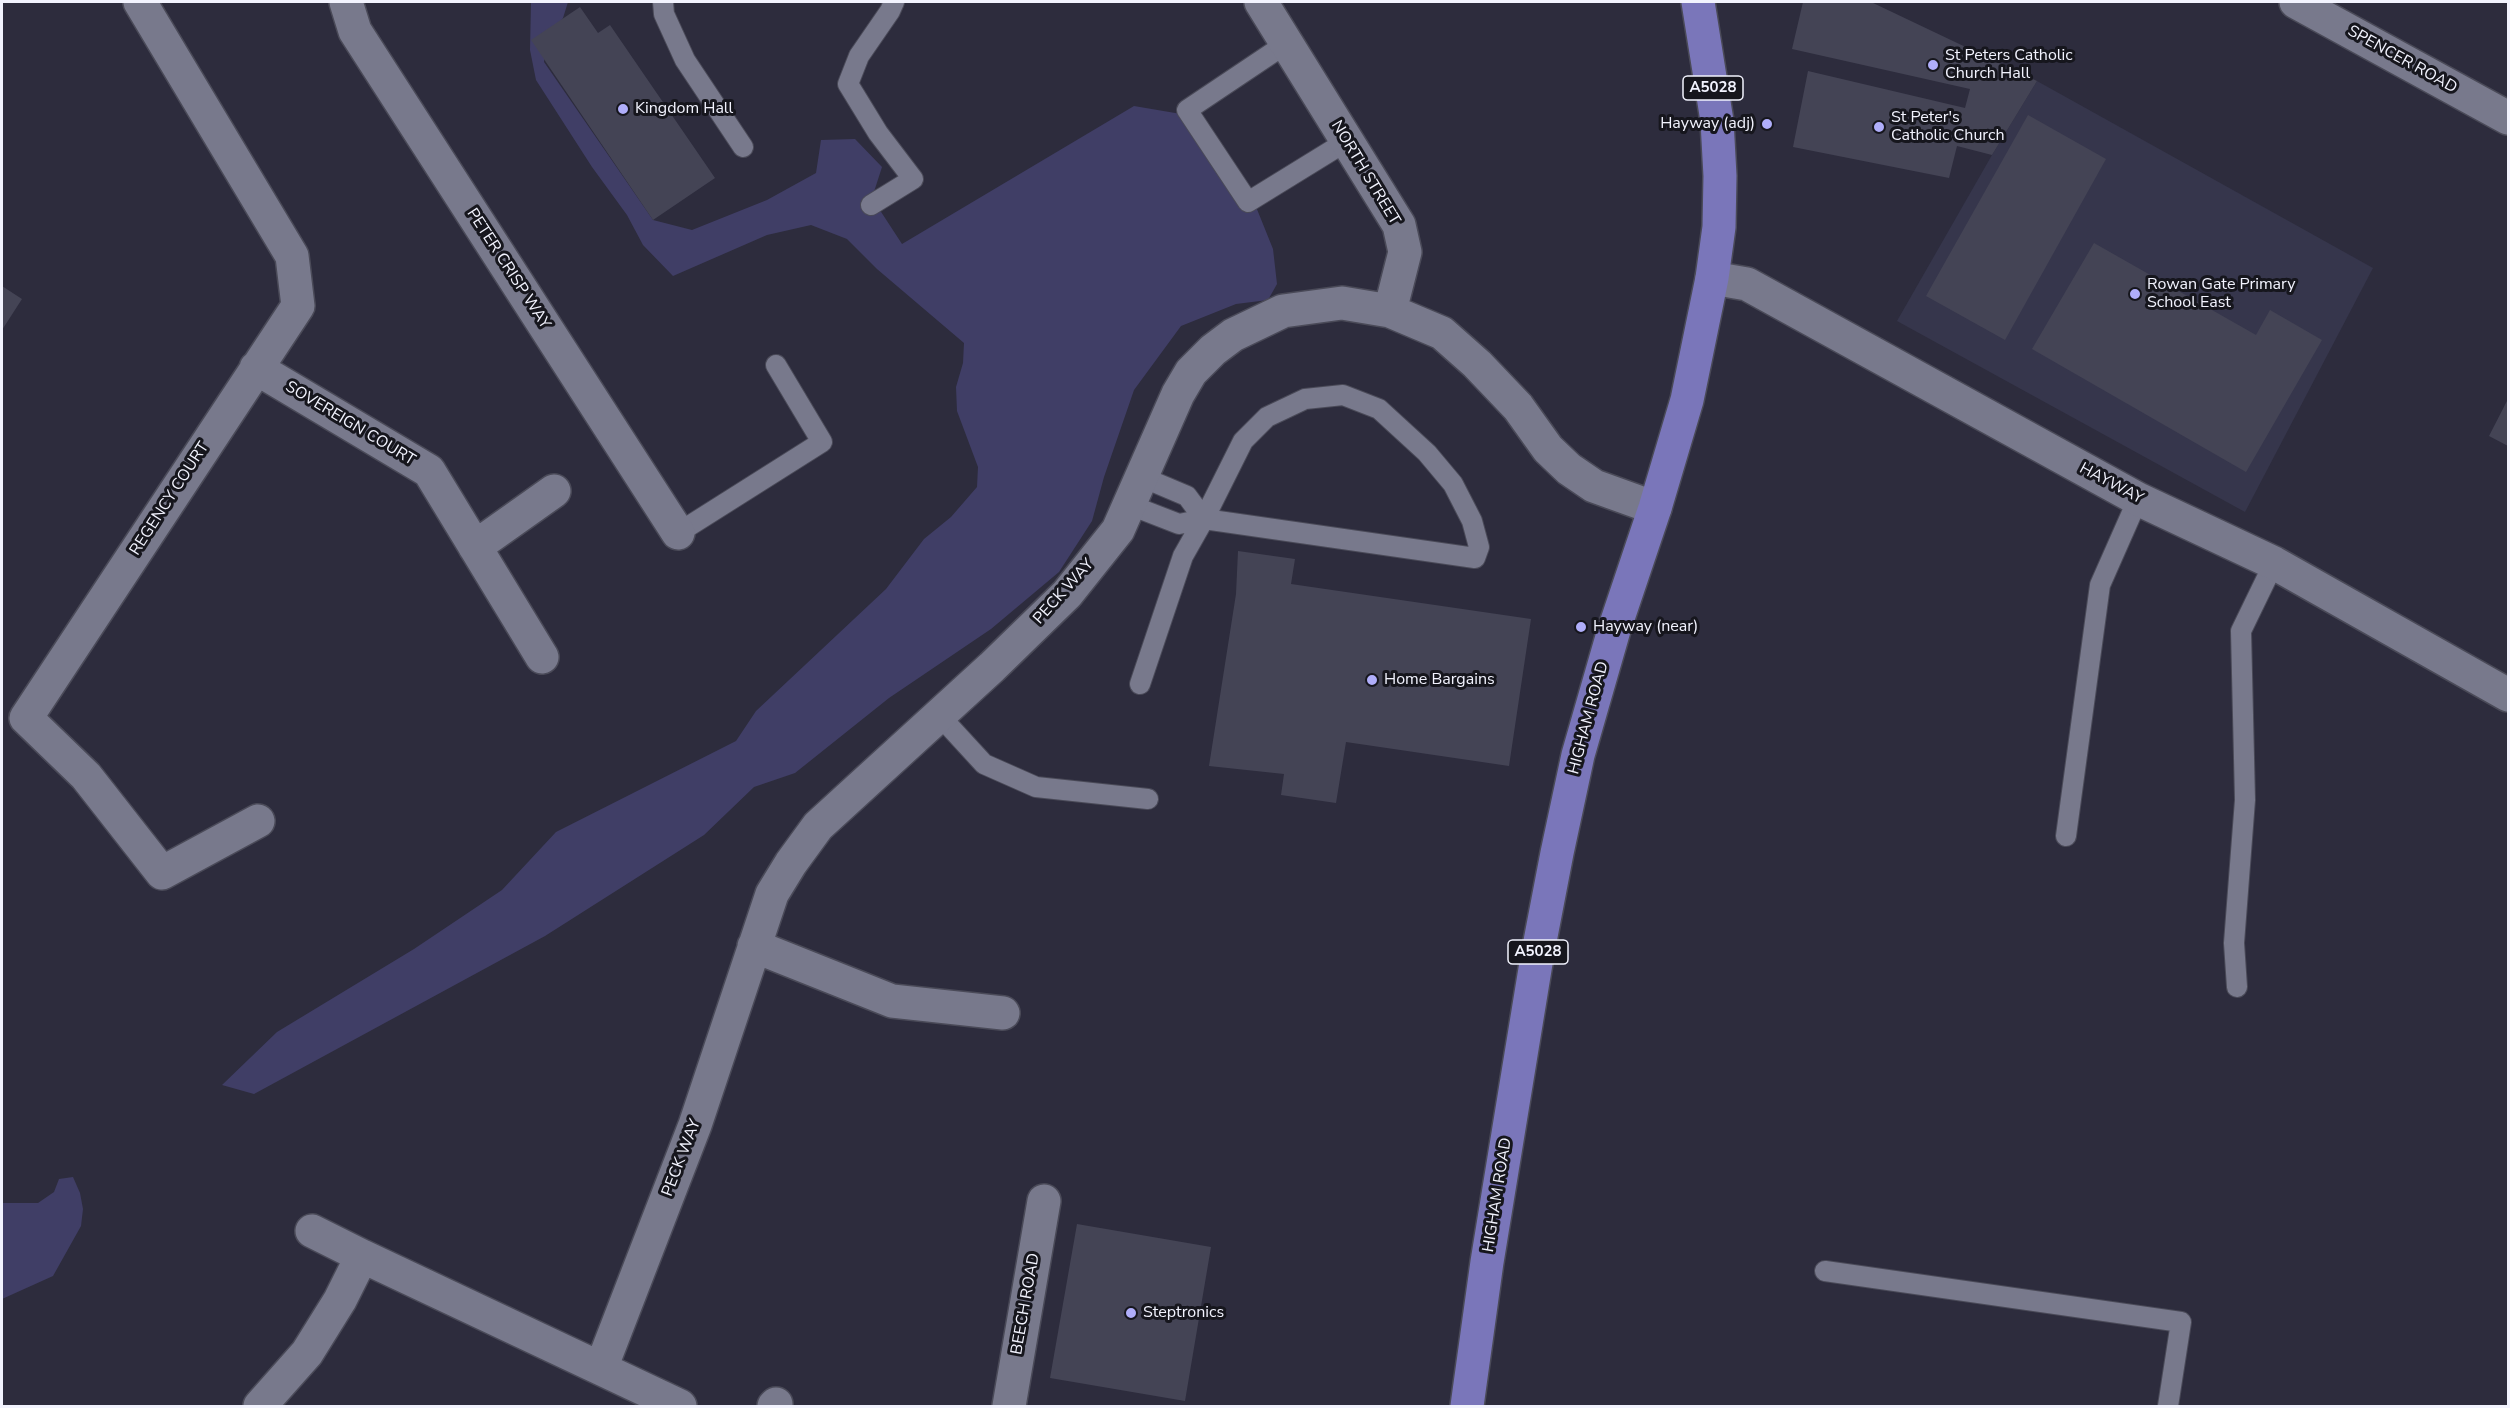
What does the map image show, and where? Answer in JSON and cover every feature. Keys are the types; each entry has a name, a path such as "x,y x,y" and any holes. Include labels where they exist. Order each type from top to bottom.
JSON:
{"main road":[{"name":"HIGHAM ROAD","path":"1467,1407 1503,1168 1557,853 1578,755 1610,641 1655,508 1687,400 1712,278 1719,227 1719,165 1712,80 1698,2"}],"street":[{"name":"REGENCY COURT","path":"140,2 292,256 298,306 26,718 86,776 162,873 258,821"},
{"name":"PETER CRISP WAY","path":"346,2 355,31 678,533"},
{"name":"NORTH STREET","path":"1261,2 1399,225 1405,252 1390,311"},
{"name":"SPENCER ROAD","path":"2296,2 2508,118"},
{"name":"HAYWAY","path":"1712,278 1748,284 2138,499 2274,563 2508,695"},
{"name":"PECK WAY","path":"601,1368 695,1125 772,894 818,826 939,716 1067,594 1118,530 1178,394 1191,372 1213,350 1233,335 1283,311 1342,303 1390,311"},
{"path":"1390,311 1442,333 1477,364 1518,407 1548,449 1569,469 1594,486 1655,508"},
{"name":"SOVEREIGN COURT","path":"256,368 429,471 542,657"},
{"path":"475,547 554,491"},
{"path":"754,946 892,1001 1003,1013"},
{"name":"BEECH ROAD","path":"1009,1407 1044,1202"},
{"path":"312,1231 680,1407"},
{"path":"260,1407 307,1353 340,1300 362,1256"}],"lane":[{"path":"663,2 664,14 685,60 743,147"},
{"path":"871,205 913,179 878,133 848,84 859,56 894,2"},
{"path":"1287,43 1187,110 1248,202 1347,141"},
{"path":"678,533 822,442 776,365"},
{"path":"1136,491 1179,524 1204,519 1475,558 1479,547 1472,520 1453,484 1427,453 1379,409 1343,395 1305,399 1267,417 1243,441 1204,519 1183,556 1140,684"},
{"path":"1136,491 1187,496 1204,519"},
{"path":"2066,836 2100,585 2138,499"},
{"path":"2237,987 2234,943 2245,800 2241,631 2274,563"},
{"path":"939,716 984,764 1036,787 1148,799"},
{"path":"1825,1270 2181,1322 2169,1407"}],"shaded area":[{"path":"531,2 568,2 563,18 546,42 544,62 653,220 692,230 767,200 816,173 821,140 855,139 882,167 872,198 902,244 1134,106 1181,114 1209,134 1244,177 1273,249 1277,284 1268,300 1236,304 1181,326 1134,390 1104,477 1092,521 1059,572 991,629 889,698 795,773 754,787 704,835 545,936 254,1094 222,1085 277,1032 414,949 502,890 556,832 736,741 756,711 886,589 924,539 951,517 977,487 978,467 957,411 956,387 963,363 964,343 877,269 847,239 811,225 767,235 673,276 643,245 627,215 592,167 536,80 530,50"},
{"name":"Rowan Gate Primary School East","path":"2037,81 2373,268 2245,512 1897,321"},
{"path":"73,1177 80,1193 83,1209 81,1226 53,1276 2,1299 2,1203 38,1203 54,1192 59,1179"}],"building":[{"path":"1803,2 1871,2 2037,81 1992,155 1957,146 1949,178 1793,147 1808,71 1965,108 1970,89 1792,49"},
{"name":"Kingdom Hall","path":"580,7 598,33 610,25 715,178 653,220 531,40"},
{"path":"2028,115 2106,159 2005,340 1926,296"},
{"path":"2094,243 2256,335 2270,310 2322,340 2246,472 2032,349"},
{"path":"2,286 22,299 2,330"},
{"path":"2508,399 2508,446 2489,436"},
{"name":"Home Bargains","path":"1238,551 1295,559 1291,584 1531,619 1509,766 1346,742 1336,803 1281,795 1284,774 1209,766 1236,594"},
{"name":"Steptronics","path":"1077,1224 1211,1247 1185,1401 1050,1378"}],"place":[{"name":"St Peters Catholic Church Hall","path":"1933,65"},
{"name":"Kingdom Hall","path":"623,109"},
{"name":"Hayway (adj)","path":"1767,124"},
{"name":"St Peter's Catholic Church","path":"1879,127"},
{"name":"Rowan Gate Primary School East","path":"2135,294"},
{"name":"Hayway (near)","path":"1581,627"},
{"name":"Home Bargains","path":"1372,680"},
{"name":"Steptronics","path":"1131,1313"}]}
